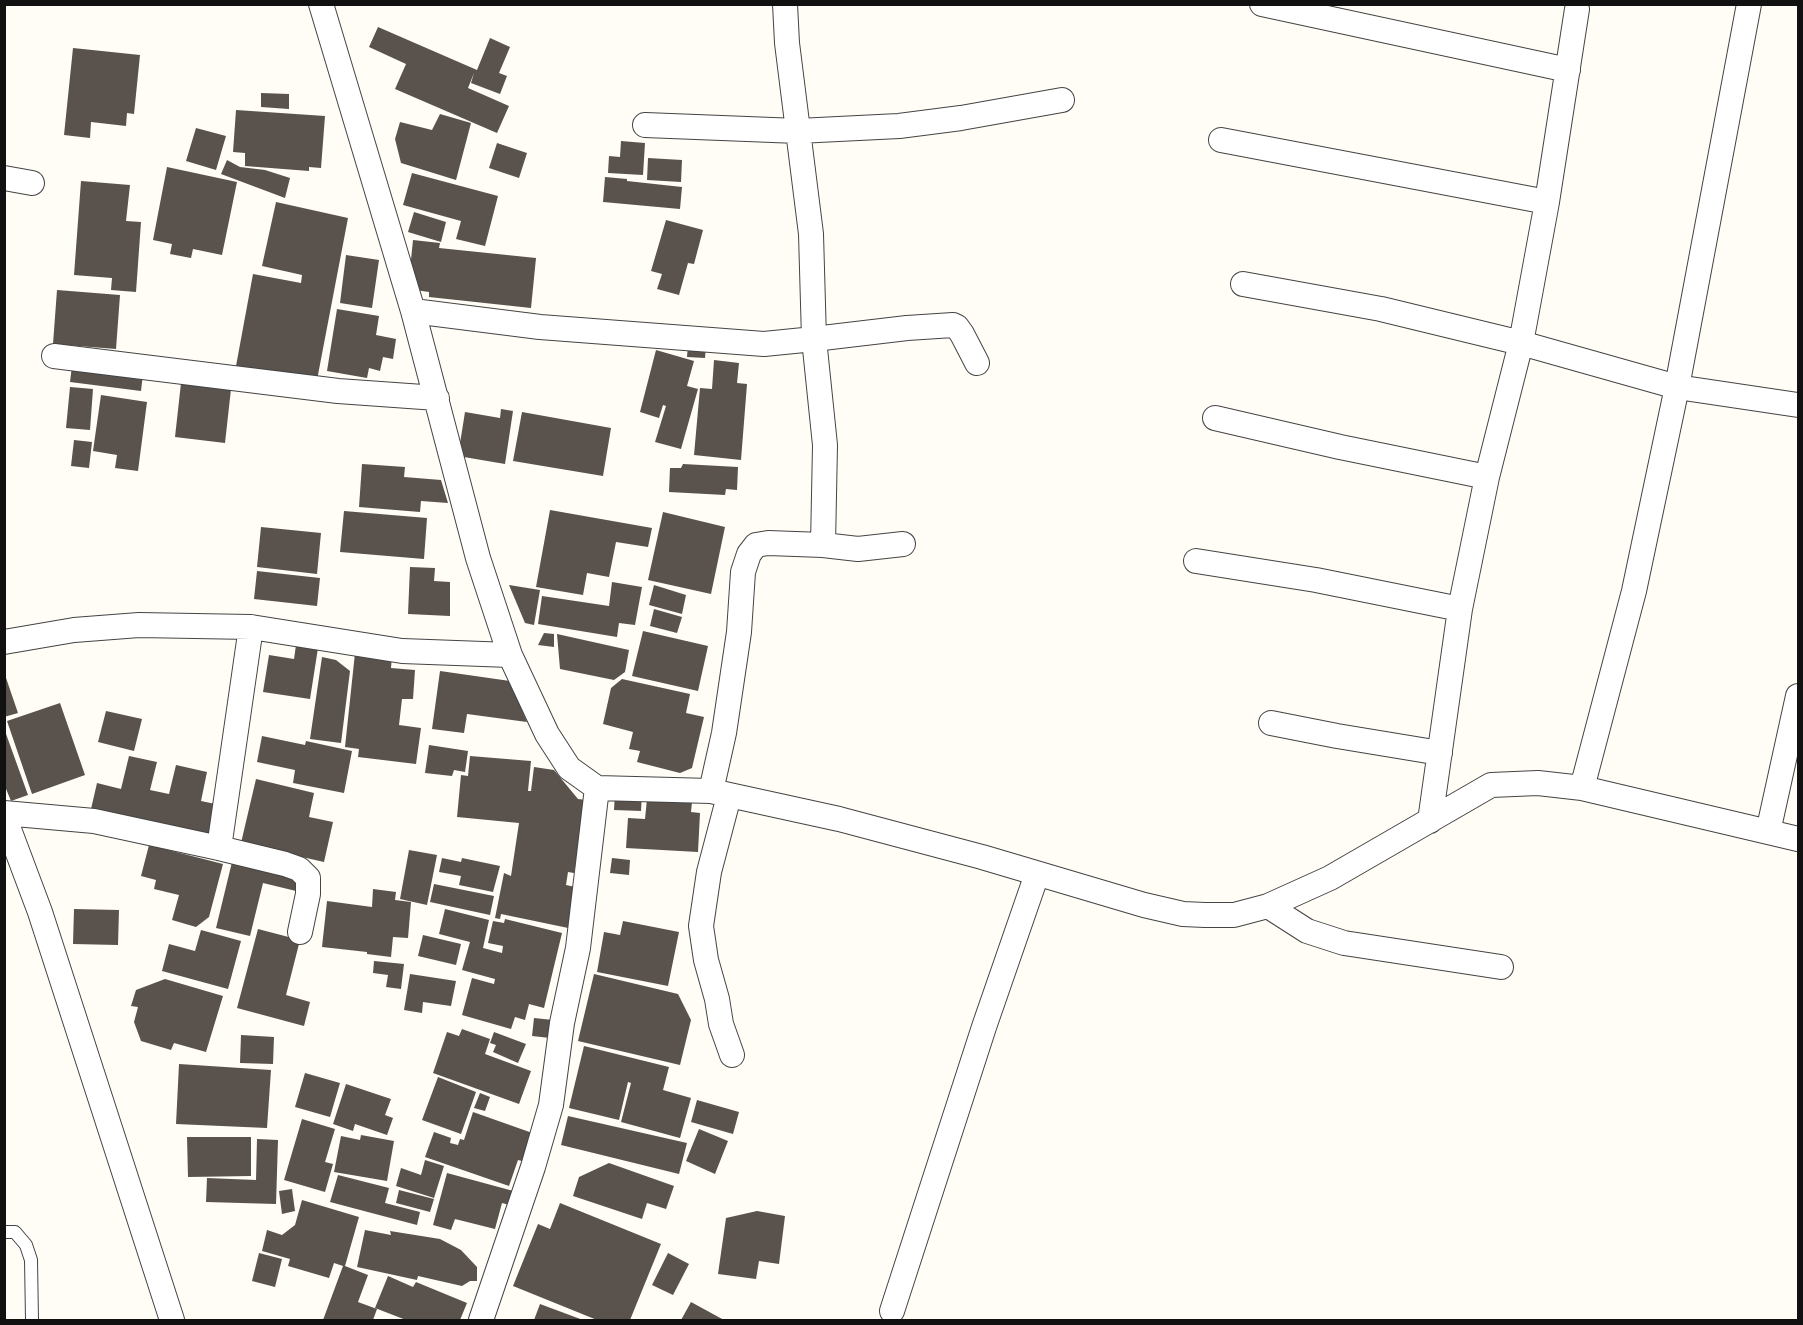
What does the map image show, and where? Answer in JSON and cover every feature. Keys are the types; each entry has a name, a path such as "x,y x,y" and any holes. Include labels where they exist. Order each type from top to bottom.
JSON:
{"street":[{"path":"321,4 413,311 478,558 510,655 546,734 569,768 597,788 720,794 839,819 1183,914 1234,915 1268,906 1330,878 1491,785 1538,783 1582,788 1798,839"},
{"path":"785,4 787,43 811,234 814,339 825,445 823,545"},
{"path":"1262,4 1568,70"},
{"path":"1582,788 1634,591 1677,387 1749,4"},
{"path":"1430,821 1460,609 1487,477 1521,343 1547,202 1577,9"},
{"path":"645,126 798,131 899,126 962,118 1062,100"},
{"path":"1221,140 1547,202"},
{"path":"4,178 32,183"},
{"path":"1243,284 1381,309 1521,343 1677,387 1798,405"},
{"path":"413,311 540,327 764,344 898,328 953,325 963,334 977,363"},
{"path":"54,356 327,390 437,398"},
{"path":"1215,418 1340,447 1487,477"},
{"path":"732,1055 721,1024 717,999 706,960 701,926 720,794 724,733 739,632 743,572 749,554 756,545 768,543 858,549 903,544"},
{"path":"1196,561 1316,580 1460,609"},
{"path":"4,642 74,630 139,625 251,627 402,651 510,655"},
{"path":"219,848 251,627"},
{"path":"1768,832 1798,696"},
{"path":"1271,723 1440,753"},
{"path":"481,1320 530,1178 551,1105 562,1023 578,948 597,788"},
{"path":"172,1320 40,912 4,815 94,821 219,848 299,869 308,878 308,894 300,932"},
{"path":"892,1311 984,1027 1037,874"},
{"path":"1268,906 1307,931 1344,943 1501,968"}],"lane":[{"path":"4,1232 15,1232 26,1245 31,1260 32,1320"}],"building":[{"path":"378,27 477,70 490,38 510,47 499,73 507,76 500,94 471,83 474,73 468,88 509,106 497,133 395,89 406,64 369,47"},
{"path":"73,48 140,55 134,114 127,113 126,126 91,122 90,138 64,135"},
{"path":"261,93 289,94 289,109 261,107"},
{"path":"236,110 325,116 321,168 309,167 309,171 245,166 245,153 233,152"},
{"path":"440,114 471,123 456,180 401,163 395,139 400,122 432,130"},
{"path":"196,128 226,136 216,170 186,161"},
{"path":"621,141 645,143 643,175 608,173 609,156 620,157"},
{"path":"497,143 527,153 519,178 489,168"},
{"path":"648,158 682,160 681,182 647,180"},
{"path":"227,160 240,167 265,170 290,178 285,198 221,174"},
{"path":"167,167 237,182 222,255 193,249 191,258 170,254 172,244 153,240"},
{"path":"412,173 498,196 485,246 456,239 461,221 403,205"},
{"path":"605,177 682,187 680,209 603,202"},
{"path":"81,181 130,185 126,221 141,222 136,292 111,290 112,278 74,275"},
{"path":"276,202 348,218 317,380 236,366 253,274 301,283 302,275 262,266"},
{"path":"414,212 446,222 441,242 408,232"},
{"path":"666,220 703,230 694,264 688,263 679,295 657,289 662,274 651,271"},
{"path":"413,240 440,243 439,248 536,258 531,308 429,297 429,292 408,289"},
{"path":"346,255 379,260 372,308 340,303"},
{"path":"57,290 120,295 116,349 53,344"},
{"path":"337,309 379,316 376,335 396,339 393,359 383,357 380,371 369,368 367,378 327,371"},
{"path":"688,345 706,346 705,358 687,357"},
{"path":"656,350 694,361 687,386 698,389 681,449 655,442 666,406 663,405 659,418 640,412"},
{"path":"714,360 739,363 737,383 747,384 741,460 694,455 700,388 712,389"},
{"path":"72,366 143,374 141,391 70,382"},
{"path":"181,383 231,389 225,443 175,437"},
{"path":"70,387 93,389 90,430 66,428"},
{"path":"101,395 147,402 138,471 115,468 117,455 93,451"},
{"path":"501,409 513,411 505,464 458,456 465,412 500,418"},
{"path":"522,412 611,428 603,476 513,461"},
{"path":"74,440 92,442 89,468 71,466"},
{"path":"362,464 405,467 404,477 441,480 448,503 421,501 420,512 359,507"},
{"path":"683,464 738,467 737,490 726,489 725,495 669,492 670,468 681,468"},
{"path":"550,510 652,528 648,547 616,542 609,577 587,573 583,595 536,587"},
{"path":"344,511 427,518 424,559 340,552"},
{"path":"663,512 725,527 711,594 648,580"},
{"path":"261,527 321,533 317,574 257,567"},
{"path":"410,567 435,568 434,581 450,582 450,616 408,614"},
{"path":"257,571 320,578 317,606 254,599"},
{"path":"612,582 642,587 635,625 619,623 617,637 538,624 542,596 609,606"},
{"path":"509,585 540,590 534,625 525,623"},
{"path":"654,585 686,595 682,614 649,605"},
{"path":"654,609 682,617 677,633 650,626"},
{"path":"643,631 708,646 698,691 632,676"},
{"path":"544,633 554,634 554,647 538,645"},
{"path":"557,634 629,650 625,672 614,680 560,669"},
{"path":"296,645 318,648 310,699 263,692 269,655 294,659"},
{"path":"355,653 392,656 391,668 415,670 413,699 402,699 399,725 421,728 416,764 358,757 359,749 345,747"},
{"path":"322,657 336,660 350,671 341,743 310,739"},
{"path":"440,671 510,681 527,722 467,714 464,733 432,729"},
{"path":"4,672 18,713 4,717"},
{"path":"622,679 690,694 686,713 704,717 692,768 680,773 637,762 640,751 629,749 633,732 603,724 611,688"},
{"path":"60,703 85,775 32,794 7,721"},
{"path":"106,711 142,719 134,751 98,742"},
{"path":"5,731 28,795 11,801 4,784"},
{"path":"262,736 305,745 306,741 352,751 344,793 293,783 295,770 257,762"},
{"path":"429,745 468,751 465,772 454,770 452,776 425,773"},
{"path":"129,756 157,762 150,790 169,794 176,765 207,772 201,801 220,805 213,838 91,809 97,783 121,789"},
{"path":"470,756 531,761 528,791 531,791 534,767 554,770 578,799 586,800 574,873 568,872 566,885 580,888 573,929 501,914 500,919 495,918 504,873 511,876 519,823 457,817 461,775 468,776"},
{"path":"256,779 314,793 309,817 333,822 324,862 241,843"},
{"path":"615,792 642,793 641,811 614,810"},
{"path":"647,799 692,802 691,812 700,813 698,852 626,848 628,818 645,819"},
{"path":"149,845 223,864 209,917 196,927 172,920 179,895 154,889 156,880 141,876"},
{"path":"409,850 437,855 427,905 400,899"},
{"path":"442,858 461,862 462,858 500,866 493,892 459,885 461,876 439,872"},
{"path":"612,858 630,860 629,875 610,873"},
{"path":"232,862 300,878 296,891 263,883 250,936 216,928"},
{"path":"434,884 494,896 490,915 430,902"},
{"path":"373,889 396,892 395,900 411,902 408,938 393,937 391,957 322,947 327,901 372,907"},
{"path":"74,909 119,910 118,945 73,944"},
{"path":"445,909 489,920 483,948 502,953 503,946 488,943 493,921 504,923 505,919 562,933 544,1008 529,1004 525,1020 515,1017 511,1029 462,1015 472,978 494,984 495,979 462,970 470,942 439,934"},
{"path":"623,921 679,932 668,986 597,972 604,932 620,935"},
{"path":"258,929 300,940 286,995 310,1002 304,1026 237,1008"},
{"path":"201,930 241,941 228,989 162,971 169,944 195,951"},
{"path":"423,935 461,944 456,965 418,956"},
{"path":"374,961 404,964 401,989 386,987 388,975 373,973"},
{"path":"410,974 456,981 451,1006 423,1002 422,1013 404,1010"},
{"path":"594,974 678,994 691,1020 680,1065 578,1041"},
{"path":"165,979 223,996 206,1052 174,1043 171,1050 141,1041 134,1022 138,1007 131,1006 136,990"},
{"path":"534,1018 553,1020 550,1038 532,1036"},
{"path":"462,1029 490,1039 485,1054 531,1071 519,1104 433,1073 447,1032 459,1036"},
{"path":"494,1032 526,1044 518,1063 493,1052 496,1045 490,1043"},
{"path":"241,1035 274,1037 273,1064 240,1063"},
{"path":"584,1046 669,1067 663,1090 691,1098 680,1138 621,1122 631,1083 628,1082 619,1120 569,1108"},
{"path":"179,1064 271,1070 267,1128 176,1124"},
{"path":"305,1073 340,1083 330,1117 295,1107"},
{"path":"438,1077 476,1092 461,1134 422,1120"},
{"path":"346,1084 391,1099 385,1115 393,1118 387,1135 355,1124 353,1131 333,1124"},
{"path":"480,1093 490,1097 485,1111 474,1108"},
{"path":"697,1100 739,1112 733,1134 691,1122"},
{"path":"473,1112 538,1135 529,1163 518,1160 509,1186 425,1157 434,1132 451,1138 450,1143 458,1145 460,1139 464,1140"},
{"path":"568,1116 687,1143 679,1174 561,1145"},
{"path":"302,1119 335,1129 325,1162 333,1164 325,1192 284,1180"},
{"path":"699,1129 728,1141 715,1174 686,1161"},
{"path":"361,1135 394,1141 387,1181 334,1172 341,1136 360,1140"},
{"path":"187,1137 251,1137 251,1176 188,1177"},
{"path":"257,1139 278,1140 276,1204 206,1202 207,1178 256,1180"},
{"path":"425,1160 444,1166 434,1198 396,1186 401,1168 421,1175"},
{"path":"609,1163 674,1186 666,1209 647,1203 642,1219 573,1196 579,1177"},
{"path":"447,1173 517,1192 513,1206 502,1203 495,1229 455,1219 451,1230 433,1225"},
{"path":"338,1175 389,1188 385,1203 420,1212 417,1225 330,1202"},
{"path":"292,1189 295,1211 282,1214 279,1191"},
{"path":"399,1190 434,1199 430,1212 396,1203"},
{"path":"302,1200 359,1217 345,1266 368,1275 358,1302 377,1309 373,1320 323,1320 343,1266 334,1263 329,1278 288,1266 290,1259 262,1251 267,1230 282,1235 295,1225"},
{"path":"560,1203 661,1244 630,1320 597,1320 513,1286 538,1224 550,1229"},
{"path":"757,1211 785,1216 779,1264 759,1261 756,1279 718,1274 726,1218"},
{"path":"365,1230 391,1235 390,1231 440,1239 461,1250 477,1267 477,1281 470,1281 462,1286 418,1276 417,1280 357,1267"},
{"path":"259,1253 282,1259 275,1287 252,1281"},
{"path":"668,1253 689,1264 673,1295 652,1285"},
{"path":"388,1276 413,1287 416,1282 467,1303 460,1320 406,1320 375,1308"},
{"path":"691,1302 724,1320 681,1320"},
{"path":"540,1304 583,1320 534,1320"}]}
